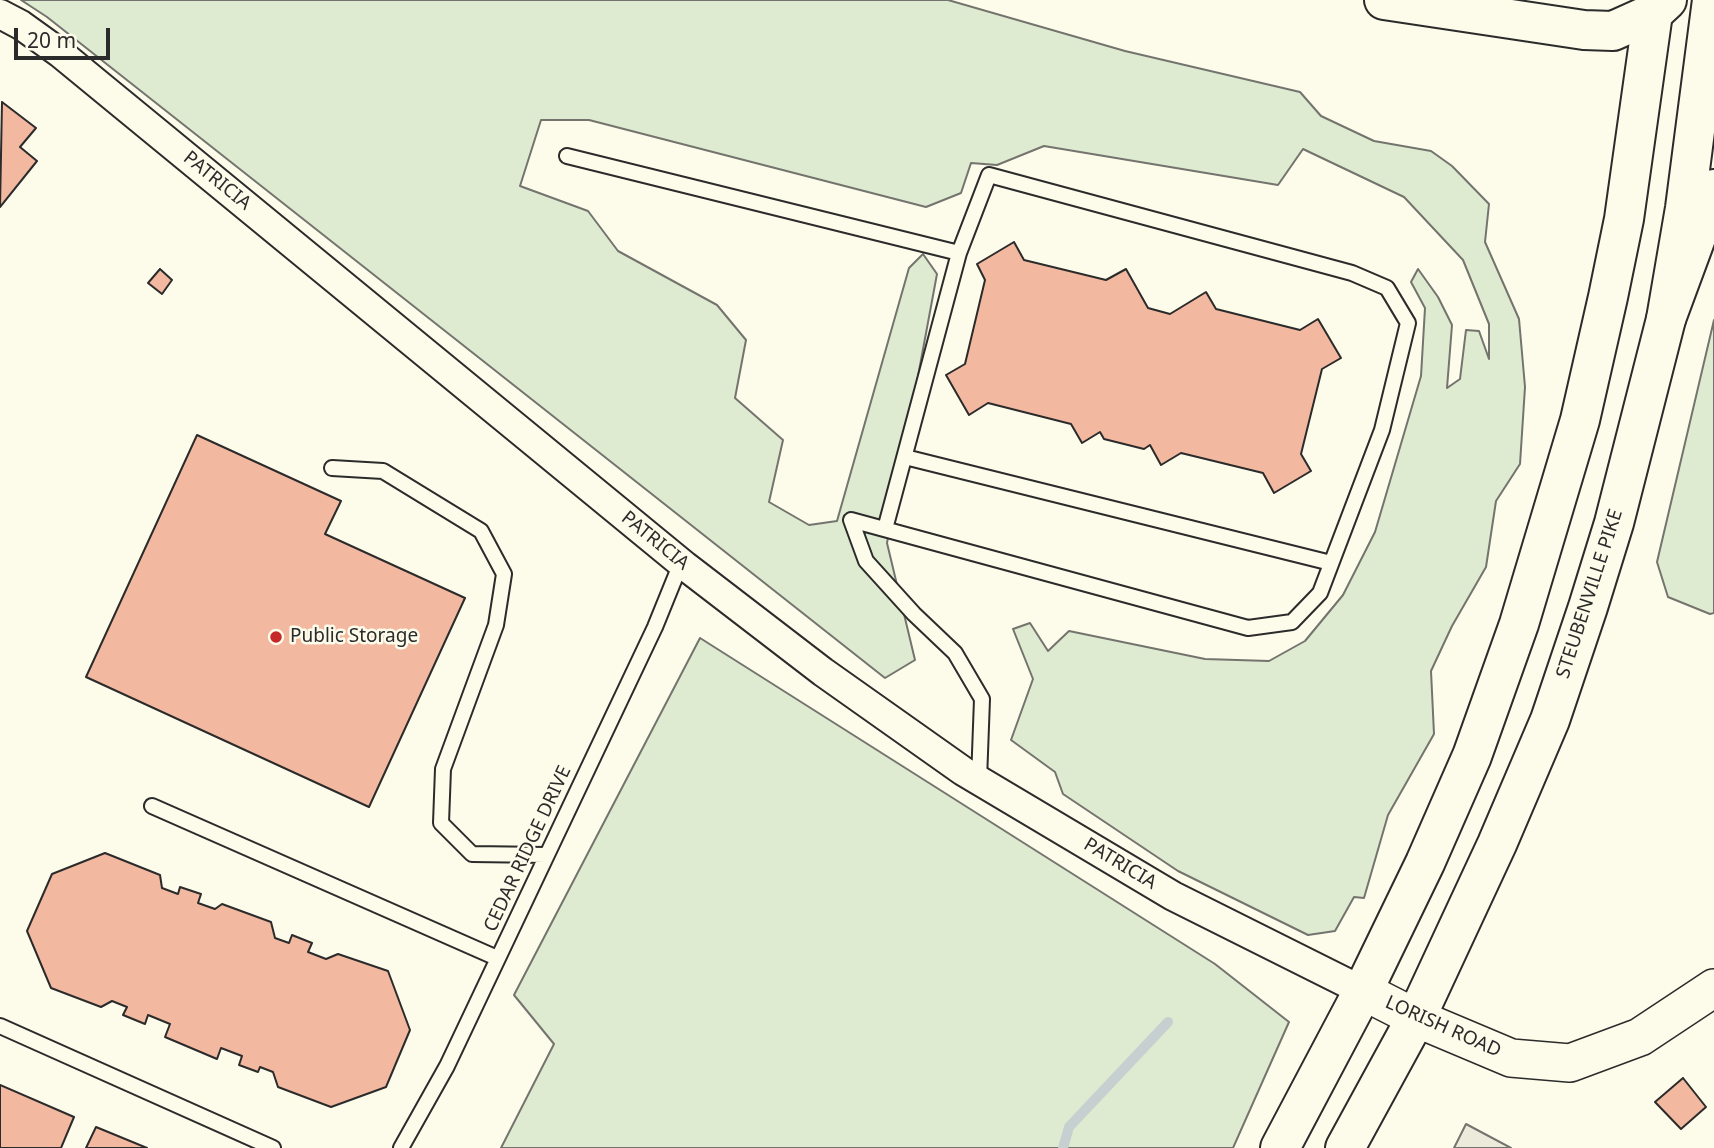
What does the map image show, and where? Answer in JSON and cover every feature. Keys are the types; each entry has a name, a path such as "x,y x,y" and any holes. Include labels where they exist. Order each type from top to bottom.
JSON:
{"main road":[{"path":"1384,0 1584,30 1613,31 1660,6"},
{"name":"STEUBENVILLE PIKE","path":"1345,1148 1416,1018 1475,894 1550,720 1614,523 1666,319 1687,195 1712,0"},
{"path":"1280,1148 1363,991 1425,863 1472,756 1519,624 1555,513 1580,420 1622,232 1660,6"},
{"path":"1666,319 1714,189"}],"street":[{"name":"PATRICIA","path":"0,15 21,25 80,70 681,563 823,672 979,780 1173,896 1363,991"},
{"name":"LORISH ROAD","path":"1363,991 1416,1018 1511,1058 1570,1063 1640,1037 1714,988"}],"lane":[{"path":"567,156 959,253"},
{"path":"886,529 959,253 989,175 1352,272 1387,288 1408,323 1382,430 1320,593 1292,622 1248,628 851,520 866,561 914,614 955,653 982,699 979,780"},
{"path":"905,457 1331,563"},
{"path":"332,468 383,471 481,531 504,574 496,625 443,769 441,823 472,854 547,855"},
{"name":"CEDAR RIDGE DRIVE","path":"401,1148 447,1066 655,627 681,563"},
{"path":"152,806 497,958"},
{"path":"0,1026 273,1148"}],"green space":[{"path":"21,0 948,0 1125,51 1300,92 1321,116 1374,141 1431,151 1452,166 1489,204 1485,242 1519,319 1525,387 1520,464 1496,501 1486,567 1452,626 1431,671 1434,734 1388,815 1364,898 1354,897 1335,931 1308,935 1178,871 1063,794 1055,772 1011,740 1033,679 1013,629 1030,623 1048,651 1069,631 1205,659 1269,661 1305,641 1343,595 1375,532 1421,376 1425,308 1411,282 1418,269 1438,297 1452,325 1447,388 1460,379 1466,330 1479,331 1489,359 1489,324 1463,260 1404,197 1303,149 1278,185 1044,146 997,165 971,163 961,193 926,207 589,120 541,120 520,186 588,211 618,251 717,305 746,340 735,398 783,440 769,502 809,525 837,521 909,268 923,254 937,274 887,543 915,660 885,678 47,17"},
{"path":"1714,320 1714,613 1710,614 1668,597 1657,562"},
{"path":"700,638 1215,964 1289,1022 1233,1148 501,1148 554,1044 514,995"}],"shaded area":[{"path":"1466,1124 1511,1148 1454,1148"}],"building":[{"path":"2,102 36,128 20,147 37,161 0,207"},
{"path":"1014,242 1024,260 1106,280 1126,269 1148,308 1170,314 1206,292 1216,309 1300,330 1318,319 1341,358 1322,369 1301,454 1311,471 1274,493 1263,473 1181,453 1161,465 1150,445 1144,449 1104,439 1100,432 1082,443 1071,424 988,403 969,415 946,375 965,364 985,280 977,264"},
{"path":"160,269 172,280 162,294 148,283"},
{"name":"Public Storage","path":"197,435 341,501 325,534 465,598 369,807 86,677"},
{"path":"105,853 160,875 162,888 178,894 180,887 201,894 198,903 215,909 222,904 271,922 275,938 289,943 292,935 312,943 308,952 326,959 338,954 388,971 410,1030 386,1087 331,1107 278,1087 273,1072 260,1067 258,1072 239,1065 242,1056 221,1048 217,1059 165,1037 170,1024 148,1015 145,1024 123,1015 127,1007 112,1001 101,1007 51,988 27,931 52,874"},
{"path":"1683,1078 1706,1107 1681,1129 1655,1102"},
{"path":"0,1085 74,1117 61,1148 0,1148"},
{"path":"96,1127 147,1148 86,1148"}],"waterway":[{"path":"1063,1148 1069,1127 1168,1022"}],"place":[{"name":"Public Storage","path":"276,637"}]}
